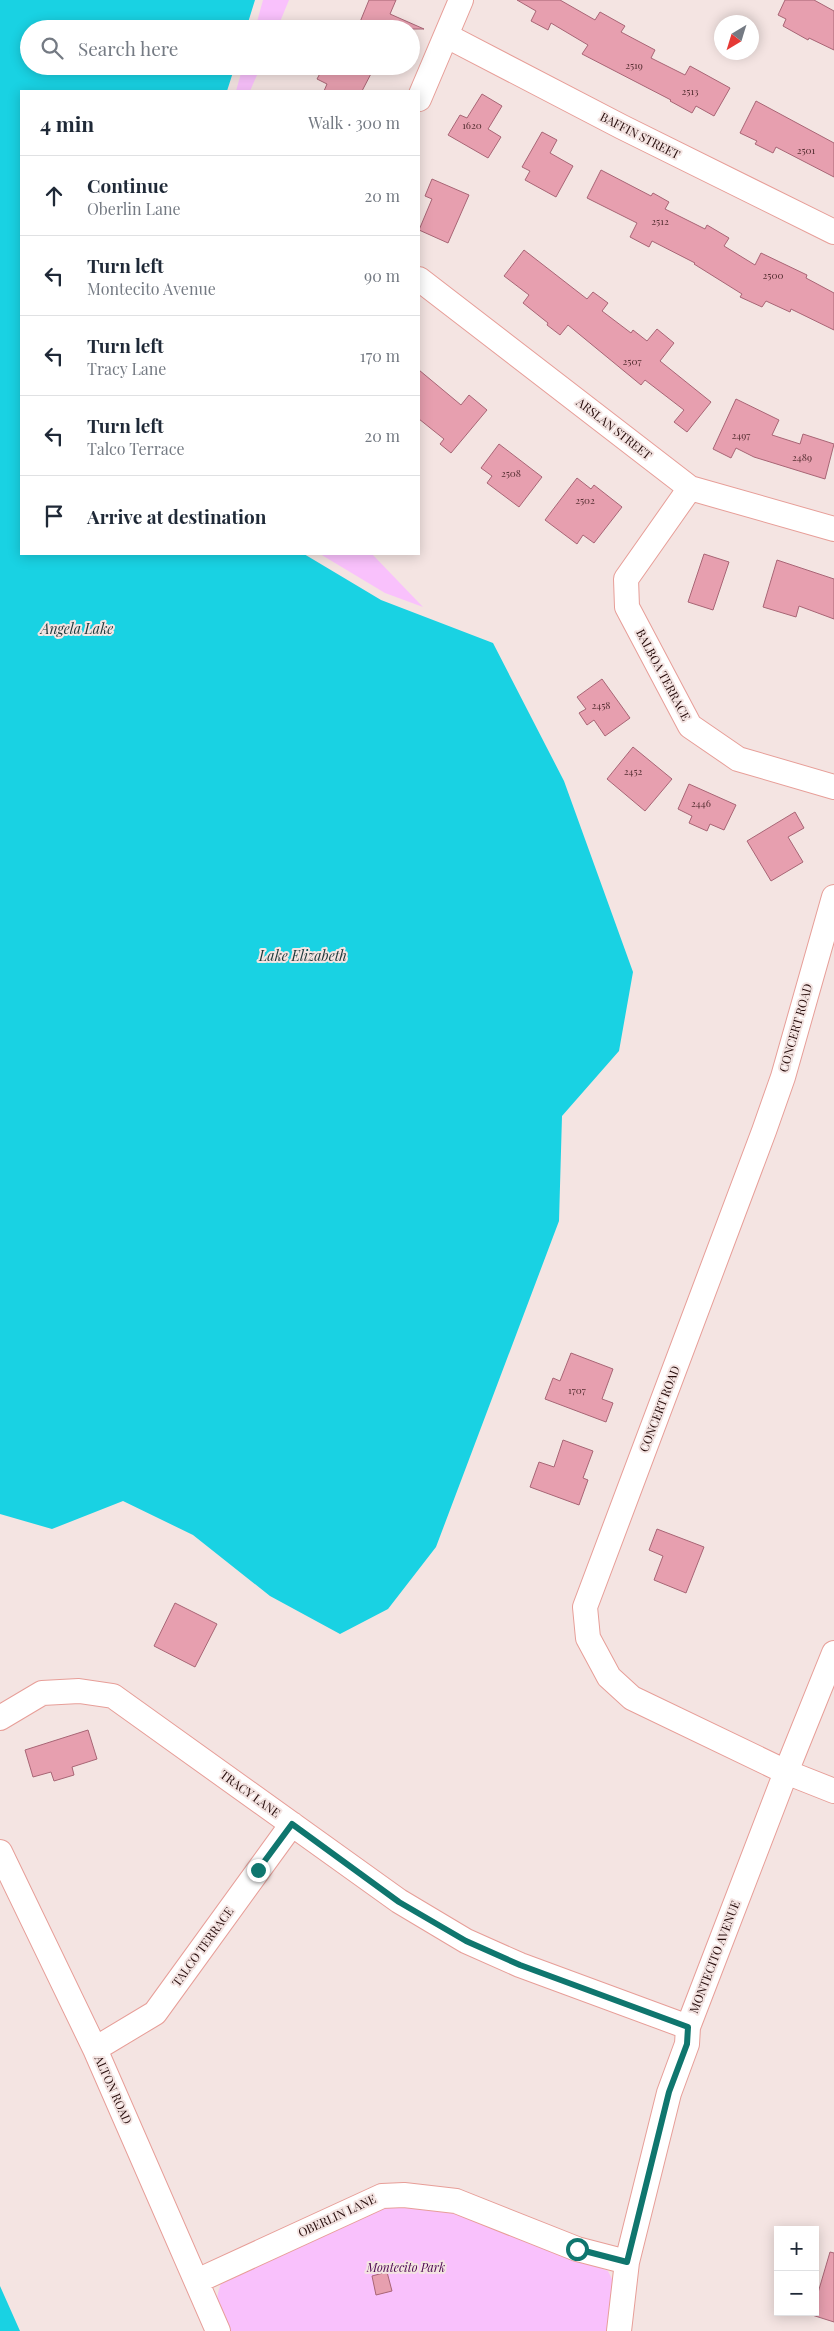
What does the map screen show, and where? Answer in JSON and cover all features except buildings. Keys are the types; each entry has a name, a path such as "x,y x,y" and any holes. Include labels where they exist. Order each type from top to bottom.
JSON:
{"street":[{"path":"420,97 461,0"},
{"name":"BAFFIN STREET","path":"447,36 622,127 834,232"},
{"name":"ARSLAN STREET","path":"420,280 690,488 834,528"},
{"name":"BALBOA TERRACE","path":"690,488 626,579 627,607 690,726 738,759 834,787"},
{"name":"CONCERT ROAD","path":"834,898 783,1077 585,1607 588,1638 609,1677 632,1698 786,1772 834,1791"},
{"name":"MONTECITO AVENUE","path":"619,2331 627,2262 669,2092 687,2044 688,2027 834,1653"},
{"name":"TRACY LANE","path":"0,1718 42,1693 79,1691 113,1696 399,1902 466,1941 528,1968 688,2027"},
{"name":"TALCO TERRACE","path":"95,2049 155,2013 292,1824"},
{"name":"ALTON ROAD","path":"0,1852 95,2049 218,2331"},
{"name":"OBERLIN LANE","path":"197,2281 382,2196 404,2195 456,2201 577,2249 627,2262"}],"green space":[{"path":"263,0 289,0 281,20 257,20"},
{"path":"240,75 257,75 250,90 236,90"},
{"path":"322,555 373,555 423,607 385,593"},
{"name":"Montecito Park","path":"405,2204 459,2214 608,2271 617,2289 610,2331 229,2331 217,2299 224,2277 368,2212"}],"water":[{"name":"Lake Elizabeth","path":"0,0 255,0 249,20 20,20 20,75 232,75 227,90 20,90 20,555 306,555 381,600 493,643 564,781 633,972 619,1051 562,1116 559,1221 436,1547 388,1609 340,1634 270,1596 193,1535 123,1501 52,1529 0,1514"},
{"path":"0,2286 20,2331 0,2331"}],"route":[{"path":"258,1870 292,1824 399,1902 466,1941 520,1965 624,2005 688,2027 687,2044 669,2092 627,2262 577,2249"}],"water label":[{"name":"Angela Lake","path":"77,629"}]}
